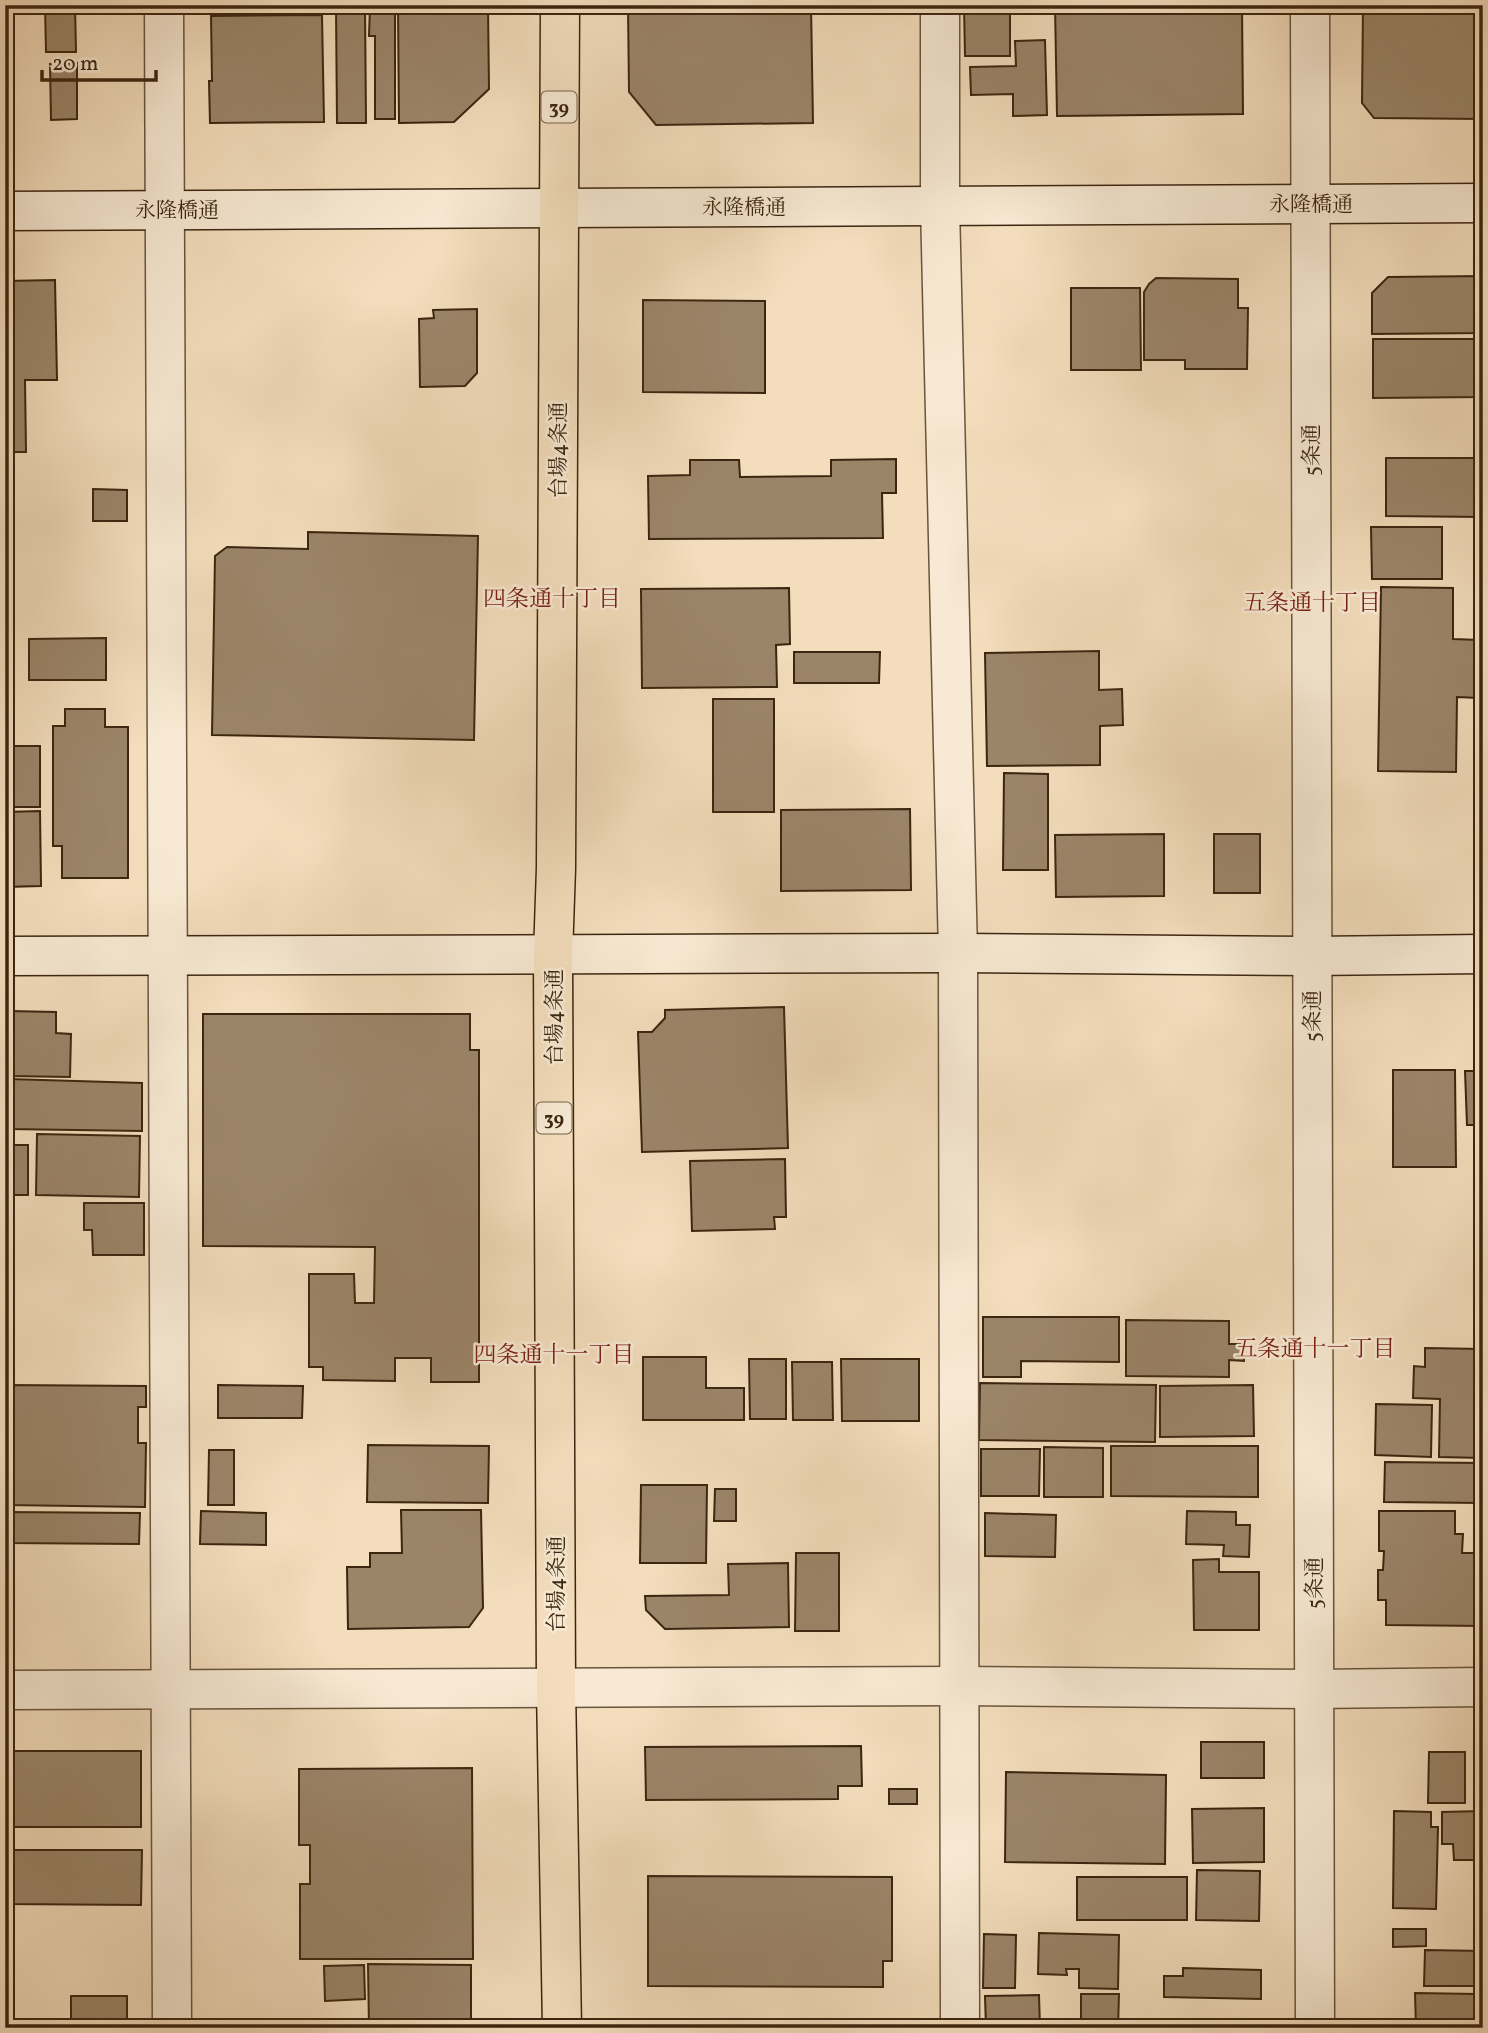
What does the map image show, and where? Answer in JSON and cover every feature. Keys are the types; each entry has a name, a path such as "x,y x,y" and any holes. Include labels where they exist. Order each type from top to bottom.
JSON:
{"highway":[{"name":"台場4条通","path":"560,5 556,868 553,955 556,1688 562,2028"}],"street":[{"path":"164,5 172,2028"},
{"path":"940,5 940,206 958,953 960,2028"},
{"name":"5条通","path":"1310,5 1315,2028"},
{"name":"永隆橋通","path":"5,211 1483,203"},
{"path":"5,956 1483,954"},
{"path":"5,1690 1483,1687"}],"building":[{"path":"5,5 11,5 12,50 5,50"},
{"path":"45,5 75,5 76,52 46,52"},
{"path":"331,5 331,7 298,7"},
{"path":"398,5 488,5 489,89 454,122 399,123"},
{"path":"628,5 811,5 813,123 656,125 629,92"},
{"path":"964,5 1010,5 1010,56 965,56"},
{"path":"1055,5 1242,5 1243,114 1057,116"},
{"path":"1363,5 1483,5 1483,119 1374,118 1362,103"},
{"path":"365,6 366,123 337,123 336,7"},
{"path":"370,7 395,7 395,119 375,119 375,36 369,36"},
{"path":"322,15 324,122 210,123 211,16"},
{"path":"1045,40 1047,115 1013,116 1013,94 971,95 970,67 1016,66 1015,41"},
{"path":"77,63 77,119 51,120 50,64"},
{"path":"1483,276 1483,333 1372,334 1372,293 1388,277"},
{"path":"1156,278 1238,279 1238,308 1248,308 1247,369 1185,369 1185,360 1144,360 1144,292"},
{"path":"55,280 57,380 25,380 26,452 5,452 5,281"},
{"path":"1071,288 1140,288 1141,370 1071,370"},
{"path":"643,300 765,301 765,393 643,392"},
{"path":"477,309 477,373 465,386 420,387 419,319 434,318 433,310"},
{"path":"1373,339 1483,339 1483,397 1373,398"},
{"path":"1386,458 1483,458 1483,517 1386,516"},
{"path":"896,459 896,493 882,493 883,538 649,539 648,476 690,475 690,460 739,460 740,477 831,476 831,460"},
{"path":"93,489 127,490 127,521 93,521"},
{"path":"1371,527 1442,527 1442,579 1372,579"},
{"path":"308,532 478,536 474,740 212,735 215,556 227,547 308,549"},
{"path":"1381,587 1453,588 1453,639 1480,640 1483,615 1483,742 1479,742 1479,698 1457,697 1456,772 1378,771"},
{"path":"789,588 790,644 776,645 777,687 642,688 641,589"},
{"path":"106,638 106,680 29,680 29,639"},
{"path":"1099,651 1099,690 1122,689 1123,725 1100,726 1100,765 987,766 985,653"},
{"path":"794,652 880,652 879,683 794,683"},
{"path":"713,699 774,699 774,812 713,812"},
{"path":"65,709 105,709 105,727 128,727 128,878 62,878 62,846 53,846 53,726 65,726"},
{"path":"5,746 40,746 40,807 5,807"},
{"path":"1004,773 1048,774 1048,870 1003,870"},
{"path":"910,809 911,890 781,891 781,810"},
{"path":"40,811 41,886 5,887 5,812"},
{"path":"1164,834 1164,896 1056,897 1055,835"},
{"path":"1214,834 1260,834 1260,893 1214,893"},
{"path":"784,1007 788,1148 642,1152 638,1032 652,1032 665,1018 665,1010"},
{"path":"9,1011 56,1012 56,1033 71,1034 70,1077 7,1076"},
{"path":"203,1014 470,1014 470,1050 479,1050 479,1382 431,1382 431,1358 395,1358 395,1381 323,1380 323,1367 309,1367 309,1274 354,1274 355,1303 374,1303 375,1247 203,1246"},
{"path":"1393,1070 1455,1070 1456,1167 1393,1167"},
{"path":"1465,1071 1483,1071 1483,1125 1467,1125"},
{"path":"9,1079 142,1083 142,1131 8,1129"},
{"path":"37,1134 140,1136 139,1197 36,1195"},
{"path":"5,1145 28,1145 28,1195 5,1195"},
{"path":"785,1159 786,1217 774,1217 775,1229 692,1231 690,1161"},
{"path":"84,1203 144,1203 144,1255 93,1255 92,1230 84,1230"},
{"path":"983,1317 1119,1317 1119,1362 1021,1361 1021,1377 983,1377"},
{"path":"1126,1320 1229,1321 1229,1344 1243,1344 1244,1361 1229,1360 1229,1377 1126,1376"},
{"path":"1425,1348 1483,1349 1483,1458 1439,1457 1440,1399 1413,1398 1414,1366 1425,1367"},
{"path":"643,1357 706,1357 706,1388 744,1388 744,1420 643,1420"},
{"path":"749,1359 786,1359 786,1419 750,1419"},
{"path":"841,1359 919,1359 919,1421 842,1421"},
{"path":"792,1362 832,1362 833,1420 793,1420"},
{"path":"980,1383 1156,1385 1155,1442 979,1440"},
{"path":"7,1385 146,1386 146,1407 138,1407 138,1443 146,1443 145,1507 5,1505"},
{"path":"218,1385 303,1386 302,1418 218,1418"},
{"path":"1253,1385 1254,1436 1160,1437 1160,1386"},
{"path":"1376,1404 1432,1405 1431,1457 1375,1455"},
{"path":"368,1445 489,1446 488,1503 367,1502"},
{"path":"1111,1446 1258,1446 1258,1497 1111,1496"},
{"path":"1044,1447 1103,1448 1103,1497 1044,1497"},
{"path":"981,1449 1040,1449 1039,1496 981,1496"},
{"path":"209,1450 234,1450 234,1505 208,1505"},
{"path":"1385,1462 1483,1463 1483,1503 1384,1502"},
{"path":"641,1485 707,1485 706,1563 640,1563"},
{"path":"715,1489 736,1489 736,1521 714,1521"},
{"path":"401,1510 481,1510 483,1608 469,1627 348,1629 347,1567 370,1567 370,1553 402,1553"},
{"path":"201,1511 266,1513 266,1545 200,1544"},
{"path":"1187,1511 1236,1512 1236,1525 1250,1525 1249,1557 1223,1556 1224,1545 1186,1544"},
{"path":"1379,1511 1455,1511 1455,1534 1463,1534 1462,1553 1483,1553 1483,1626 1386,1625 1386,1600 1378,1600 1378,1570 1383,1570 1384,1551 1379,1551"},
{"path":"5,1512 140,1513 139,1544 5,1543"},
{"path":"985,1513 1056,1515 1055,1557 985,1556"},
{"path":"796,1553 839,1553 839,1631 795,1631"},
{"path":"1219,1559 1219,1572 1259,1572 1259,1630 1194,1630 1193,1560"},
{"path":"788,1563 789,1627 665,1629 646,1610 645,1596 729,1595 728,1564"},
{"path":"1201,1742 1264,1742 1264,1778 1201,1778"},
{"path":"1475,1745 1483,1745 1483,1796 1475,1796"},
{"path":"861,1746 862,1786 838,1786 838,1799 646,1800 645,1747"},
{"path":"5,1751 141,1751 141,1827 5,1827"},
{"path":"1429,1752 1465,1752 1465,1803 1428,1803"},
{"path":"472,1768 473,1959 300,1959 300,1884 310,1884 310,1845 299,1845 299,1769"},
{"path":"1006,1772 1166,1775 1165,1864 1005,1862"},
{"path":"889,1789 917,1789 917,1804 889,1804"},
{"path":"1264,1808 1264,1862 1193,1863 1192,1809"},
{"path":"1394,1811 1431,1812 1431,1827 1438,1827 1436,1909 1393,1908"},
{"path":"1483,1811 1483,1860 1454,1860 1453,1844 1442,1844 1442,1812"},
{"path":"5,1850 142,1850 141,1905 5,1904"},
{"path":"1197,1870 1260,1871 1259,1921 1196,1920"},
{"path":"648,1876 892,1877 892,1961 883,1961 883,1987 648,1986"},
{"path":"1077,1877 1187,1877 1187,1920 1077,1920"},
{"path":"1393,1929 1426,1929 1426,1946 1393,1947"},
{"path":"1039,1933 1119,1935 1118,1989 1079,1988 1079,1969 1066,1969 1067,1975 1038,1974"},
{"path":"984,1934 1016,1935 1015,1988 983,1988"},
{"path":"1425,1950 1483,1951 1483,1986 1424,1986"},
{"path":"368,1964 471,1965 471,2028 369,2028"},
{"path":"364,1965 365,1999 325,2001 324,1966"},
{"path":"1183,1968 1261,1970 1261,1999 1164,1997 1164,1976 1183,1976"},
{"path":"1415,1993 1477,1994 1477,2028 1416,2028"},
{"path":"1081,1994 1119,1994 1118,2028 1081,2028"},
{"path":"1039,1995 1040,2028 986,2028 985,1996"},
{"path":"71,1996 127,1996 127,2020 71,2020"}],"district":[{"name":"四条通十丁目","path":"552,598"},
{"name":"五条通十丁目","path":"1312,602"},
{"name":"五条通十一丁目","path":"1315,1348"},
{"name":"四条通十一丁目","path":"554,1354"}]}
